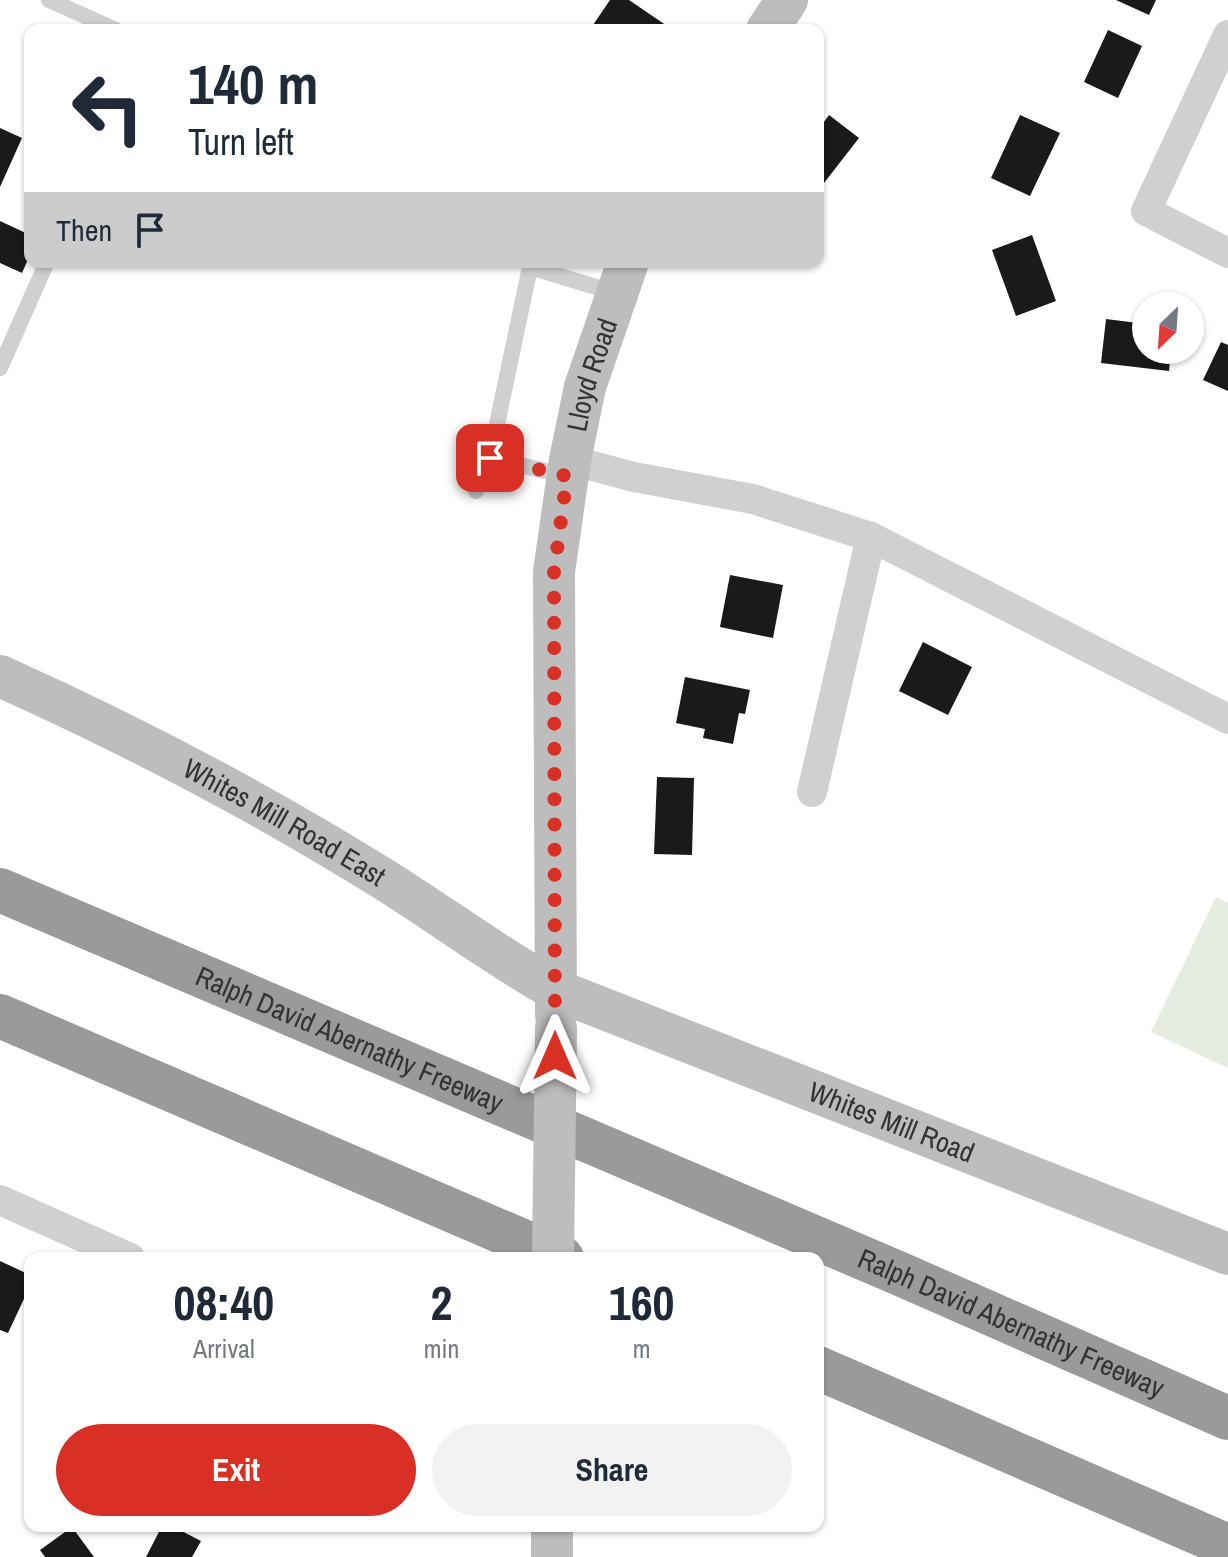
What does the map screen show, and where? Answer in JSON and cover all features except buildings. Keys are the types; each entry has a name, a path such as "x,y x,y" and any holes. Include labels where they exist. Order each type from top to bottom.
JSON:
{"highway":[{"name":"Ralph David Abernathy Freeway","path":"0,890 869,1260 1228,1418"},
{"path":"0,1016 548,1252"},
{"path":"824,1371 1228,1546"}],"street":[{"path":"771,24 787,0"},
{"path":"1228,35 1146,211 1228,253"},
{"name":"Lloyd Road","path":"553,1252 556,1009 554,572 585,387 622,277"},
{"path":"569,468 753,499 871,537 1228,719"},
{"path":"812,792 871,537"},
{"name":"Whites Mill Road East","path":"0,676 64,705 228,789 377,875 516,967 556,1009"},
{"name":"Whites Mill Road","path":"556,1009 1228,1254"},
{"path":"0,1200 117,1252"},
{"path":"552,1532 552,1557"}],"lane":[{"path":"49,0 103,24"},
{"path":"0,368 44,268"},
{"path":"476,491 490,458 529,268"},
{"path":"553,268 622,277"},
{"path":"490,458 569,468"}],"shaded area":[{"path":"1216,897 1228,903 1228,1068 1151,1032"}],"route":[{"path":"490,458 567,476 554,572 555,1056"}]}
